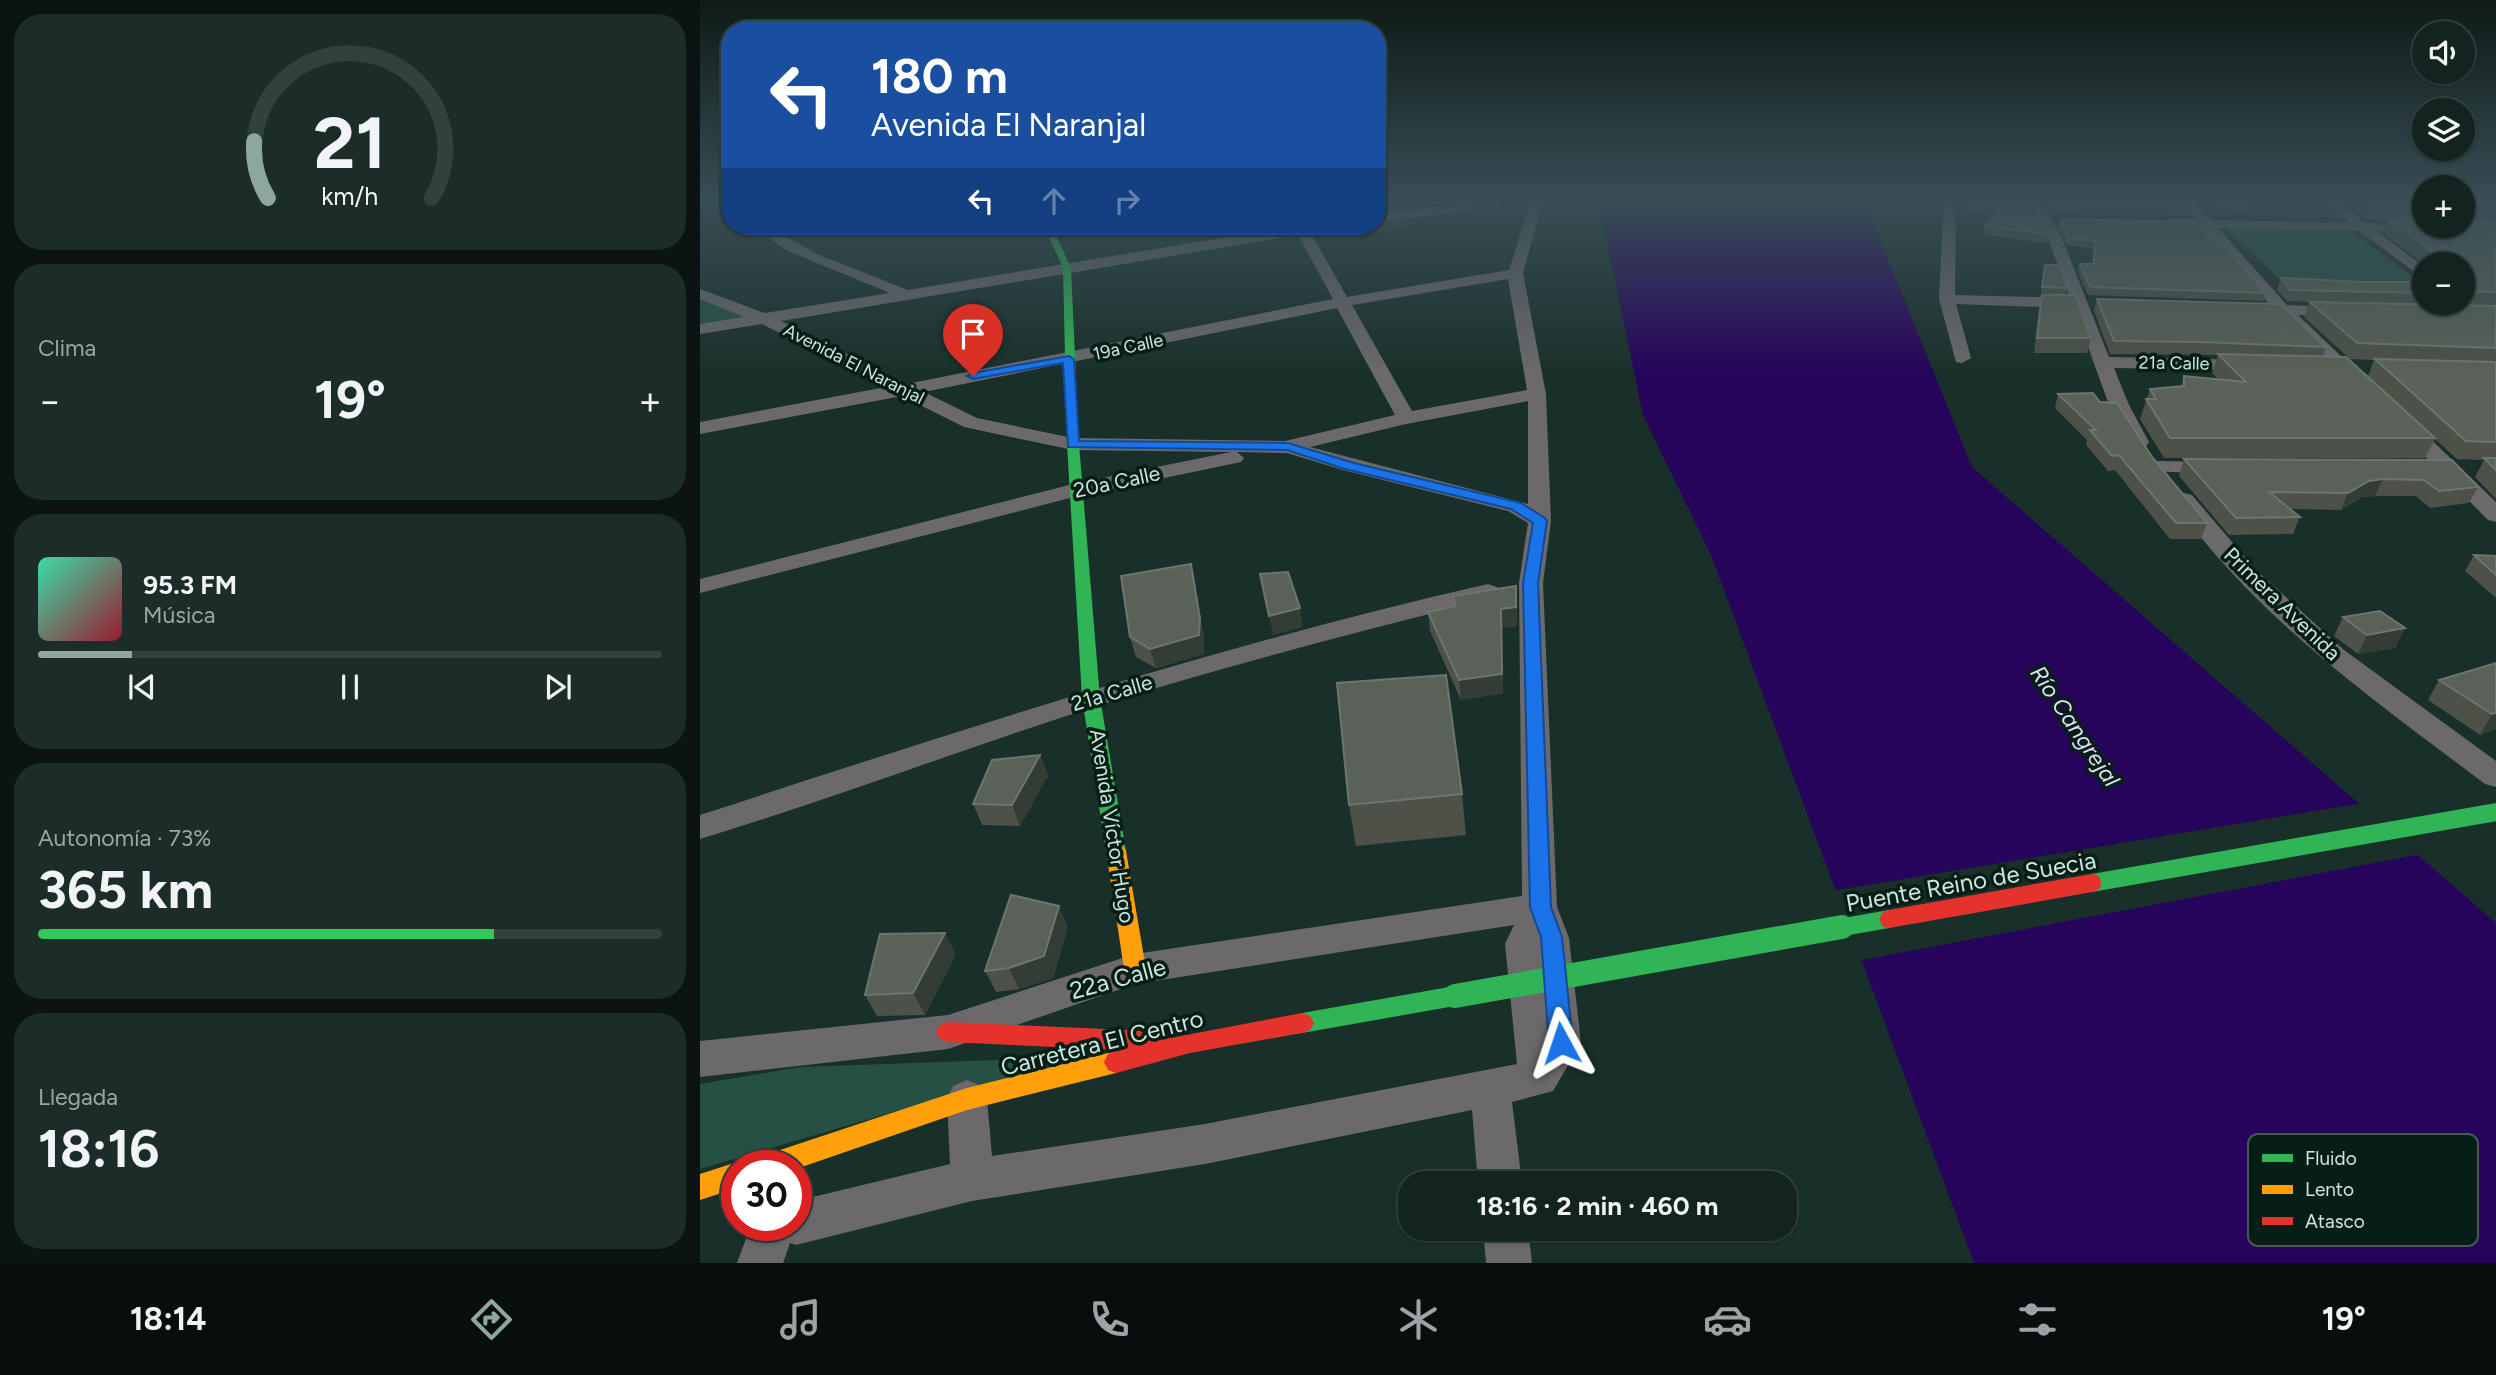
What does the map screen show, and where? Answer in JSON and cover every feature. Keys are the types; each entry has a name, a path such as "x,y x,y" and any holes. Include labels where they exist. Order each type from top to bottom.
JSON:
{"street":[{"path":"809,256 875,280 908,296"},
{"name":"Avenida Víctor Hugo","path":"1062,256 1067,268 1073,444 1091,698 1135,969"},
{"path":"700,329 1138,256"},
{"path":"1317,256 1406,418"},
{"path":"812,1224 972,1180 1205,1144 1539,1078 1561,1043 1551,937 1540,907 1531,583 1540,521 1537,394 1515,273 1520,256"},
{"path":"1948,256 1947,299 1962,358"},
{"name":"Primera Avenida","path":"2063,256 2086,304 2119,405 2136,438 2156,467 2245,573 2334,656 2496,776"},
{"path":"2236,256 2283,310 2372,394"},
{"name":"19a Calle","path":"700,428 1069,359 1343,302 1515,273"},
{"name":"Avenida El Naranjal","path":"700,294 765,319 971,424 1073,444 1288,447 1350,466 1516,506 1540,521"},
{"path":"1947,299 2086,304"},
{"path":"2243,308 2352,311"},
{"name":"21a Calle","path":"2104,362 2262,365"},
{"path":"2315,366 2368,367"},
{"name":"20a Calle","path":"700,586 1077,490 1288,447 1406,418 1537,394"},
{"path":"2392,413 2496,515"},
{"path":"2156,467 2236,468"},
{"path":"2424,468 2474,468"},
{"name":"21a Calle","path":"700,827 1091,698 1412,608 1531,583"},
{"path":"2464,754 2496,749"},
{"name":"Puente Reino de Suecia","path":"1455,996 2496,812"},
{"name":"22a Calle","path":"700,1059 948,1032 1135,969 1540,907"},
{"name":"Carretera El Centro","path":"812,1154 967,1099 1190,1043 1455,996"},
{"path":"948,1032 1190,1043"},
{"path":"1490,1089 1499,1171"},
{"path":"967,1099 972,1180"},
{"path":"700,1187 721,1180"},
{"path":"1506,1241 1509,1263"}],"green space":[{"path":"2255,256 2385,256 2412,276 2412,285 2289,287"},
{"path":"700,298 765,319 700,329"},
{"path":"1080,1057 764,1150 721,1150 721,1163 700,1169 700,1084 800,1067"}],"water":[{"name":"Río Cangrejal","path":"1610,256 1887,256 1972,467 2496,923 2496,1263 1974,1263 1711,555 1643,415"}],"pier":[{"path":"2363,803 2422,854 1857,961 1831,891"}],"building":[{"path":"2094,256 2233,256 2266,293 2090,287 2080,264 2094,264"},
{"path":"2475,256 2496,256 2496,292 2475,291"},
{"path":"2045,265 2059,265 2068,288 2042,287"},
{"path":"2281,278 2412,282 2412,293 2291,290"},
{"path":"2042,295 2075,295 2091,338 2037,338"},
{"path":"2097,299 2280,304 2326,347 2114,341"},
{"path":"2310,302 2412,304 2412,315 2475,315 2475,306 2496,306 2496,348 2357,343"},
{"path":"2218,354 2346,357 2435,438 2170,438 2146,399 2156,399 2150,389 2184,386 2184,376 2246,382"},
{"path":"2375,359 2496,362 2496,442 2466,441"},
{"path":"2093,393 2100,402 2117,403 2152,457 2207,523 2176,523 2119,455 2112,456 2090,430 2096,430 2058,394"},
{"path":"2484,458 2496,458 2496,470"},
{"path":"2184,459 2452,460 2478,487 2439,491 2424,480 2383,479 2369,481 2348,493 2269,492 2300,517 2236,518"},
{"path":"2474,555 2496,556 2496,575"},
{"path":"1191,564 1200,619 1199,635 1150,649 1130,637 1121,576"},
{"path":"1288,572 1300,608 1269,616 1260,574"},
{"path":"1516,586 1516,607 1501,609 1502,674 1459,680 1428,612 1455,606 1453,596"},
{"path":"2380,611 2405,628 2367,635 2343,617"},
{"path":"2496,663 2496,713 2492,714 2439,680"},
{"path":"1446,675 1462,794 1349,805 1337,683"},
{"path":"1040,755 1012,805 973,804 992,760"},
{"path":"1011,895 1059,906 1044,956 1009,968 985,971"},
{"path":"945,933 913,993 865,995 880,934"}],"traffic: fast":[{"path":"1062,256 1067,268 1073,444 1091,698 1116,851"},
{"path":"2092,883 2496,812"},
{"path":"1455,996 1889,919"},
{"path":"1302,1023 1455,996"}],"traffic: slow":[{"path":"1116,851 1135,969"},
{"path":"812,1151 967,1099 1116,1062"},
{"path":"700,1187 721,1180"}],"traffic: jam":[{"path":"1889,919 2092,883"},
{"path":"1116,1062 1190,1043 1302,1023"},
{"path":"948,1032 1149,1041"}],"route":[{"path":"973,376 1069,359 1073,444 1288,447 1350,466 1516,506 1540,521 1531,583 1540,907 1551,937 1561,1043"}]}
